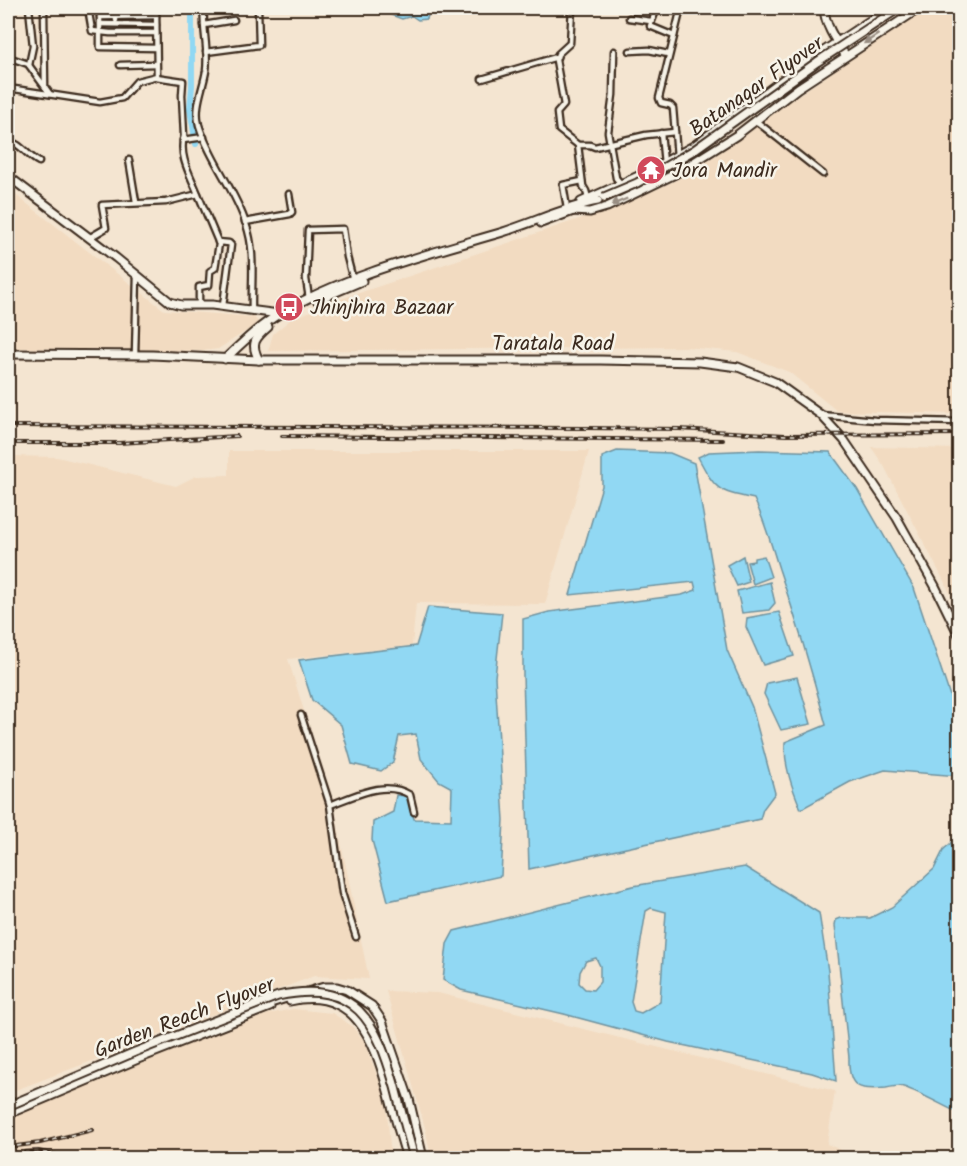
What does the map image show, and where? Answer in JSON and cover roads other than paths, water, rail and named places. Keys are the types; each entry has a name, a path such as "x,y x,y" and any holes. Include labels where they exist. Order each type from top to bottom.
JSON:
{"street":[{"path":"29,8 33,46 30,65"},
{"path":"88,8 91,30 156,33"},
{"path":"100,8 100,47 102,49 156,48"},
{"path":"115,24 116,8"},
{"path":"156,8 156,77"},
{"path":"204,8 206,71 198,111 199,125 213,159 241,209 253,248 252,310"},
{"path":"206,52 259,45 258,8"},
{"path":"482,79 556,57 570,43 572,8"},
{"path":"657,8 650,26 674,36"},
{"path":"677,156 673,108 659,100 668,54 681,8"},
{"path":"824,8 826,20 846,56"},
{"path":"259,360 254,344 260,334 278,317 362,282 572,208 588,198 664,163 714,132 801,66 889,8"},
{"name":"Batanagar Flyover","path":"572,208 601,199 637,183 694,150 817,62 899,8"},
{"path":"225,360 256,331 309,298 354,280 572,208 590,212 607,207 660,183 703,158 798,88 920,8"},
{"path":"44,10 45,87"},
{"path":"100,17 156,16"},
{"path":"629,18 651,21"},
{"path":"204,25 234,20"},
{"path":"100,24 156,25"},
{"path":"630,51 649,50 668,54"},
{"path":"614,51 613,94 608,126 616,178 621,184"},
{"path":"8,57 30,65 50,94"},
{"path":"556,57 564,105 557,113 558,128 578,145 590,144 595,147 675,132"},
{"path":"120,65 156,64"},
{"path":"8,88 93,101 124,97 136,81 156,77 183,81 185,164 218,242 215,266 210,271 209,285 199,288 199,305"},
{"path":"756,121 823,174"},
{"path":"661,133 664,163"},
{"path":"183,140 204,137"},
{"path":"8,141 16,143 30,157 39,162"},
{"path":"578,145 582,181 588,198"},
{"path":"129,160 136,202"},
{"path":"8,176 174,304 223,306 278,317"},
{"path":"572,208 563,185 582,181"},
{"path":"89,238 106,228 101,205 166,202 198,194"},
{"path":"245,222 290,214 292,212 289,195"},
{"path":"309,298 306,279 308,230 343,228 347,257 354,280"},
{"path":"218,242 231,245 223,306"},
{"path":"135,355 136,275"},
{"name":"Taratala Road","path":"8,354 135,355 225,360 589,360 720,363 751,371 775,382 820,416 843,440 897,518 960,637"},
{"path":"820,416 960,422"},
{"path":"302,715 330,805 342,893 356,937"},
{"path":"330,805 383,788 407,793 414,812"},
{"path":"8,1106 249,1010 324,987 337,987 359,996 372,1006 382,1021 409,1099 423,1158"},
{"name":"Garden Reach Flyover","path":"8,1106 135,1052 278,996 303,991 319,992 349,1003 361,1012 374,1030 387,1061 414,1158"},
{"name":"Garden Reach Flyover","path":"8,1114 138,1059 280,1004 304,999 318,999 345,1009 360,1022 368,1034 380,1064 406,1158"}],"water":[{"path":"390,8 430,8 427,19 418,20 412,16 402,19 391,15"},
{"path":"759,450 830,452 857,489 914,588 959,723 959,776 885,770 850,782 801,809 789,777 785,742 826,725 810,666 768,534 754,499 732,494 719,488 709,477 698,457 709,452"},
{"path":"617,451 670,453 694,463 727,650 752,707 775,793 763,809 760,819 529,869 523,619 549,612 682,595 696,590 694,582 570,595 602,486 602,457"},
{"path":"743,556 749,582 737,586 727,565"},
{"path":"764,556 771,577 753,584 747,562"},
{"path":"770,582 775,603 769,610 742,613 737,591"},
{"path":"428,607 502,613 495,677 504,820 501,876 388,901 372,840 373,822 393,812 396,795 407,796 414,819 451,820 452,788 439,781 421,759 416,734 399,736 393,762 381,771 352,764 341,725 312,700 299,660 416,646"},
{"path":"779,612 794,656 763,665 746,627 747,618"},
{"path":"797,677 811,724 781,730 764,694 767,683"},
{"path":"959,830 959,1113 900,1086 869,1089 862,1088 853,1081 849,1068 835,925 836,920 841,918 870,918 892,907 934,869 944,849"},
{"path":"745,867 819,913 828,971 836,1081 812,1073 668,1042 564,1014 461,990 443,980 447,944 454,931 633,886","holes":["651,908 666,912 660,1002 641,1013 634,1011 631,1002 646,911","596,958 600,966 600,982 593,990 585,989 579,983 580,972 586,961"]}],"waterway":[{"path":"192,8 190,109 196,144"}],"railway":[{"path":"8,426 587,428 679,429 785,435 960,434"},
{"path":"8,443 119,443 237,436"},
{"path":"282,436 723,440"},
{"path":"8,1147 40,1143 92,1130"},
{"path":"25,1152 38,1151 71,1158"},
{"path":"8,1157 34,1156"}],"place":[{"name":"Jora Mandir","path":"651,170"},
{"name":"Jhinjhira Bazaar","path":"289,307"}]}
